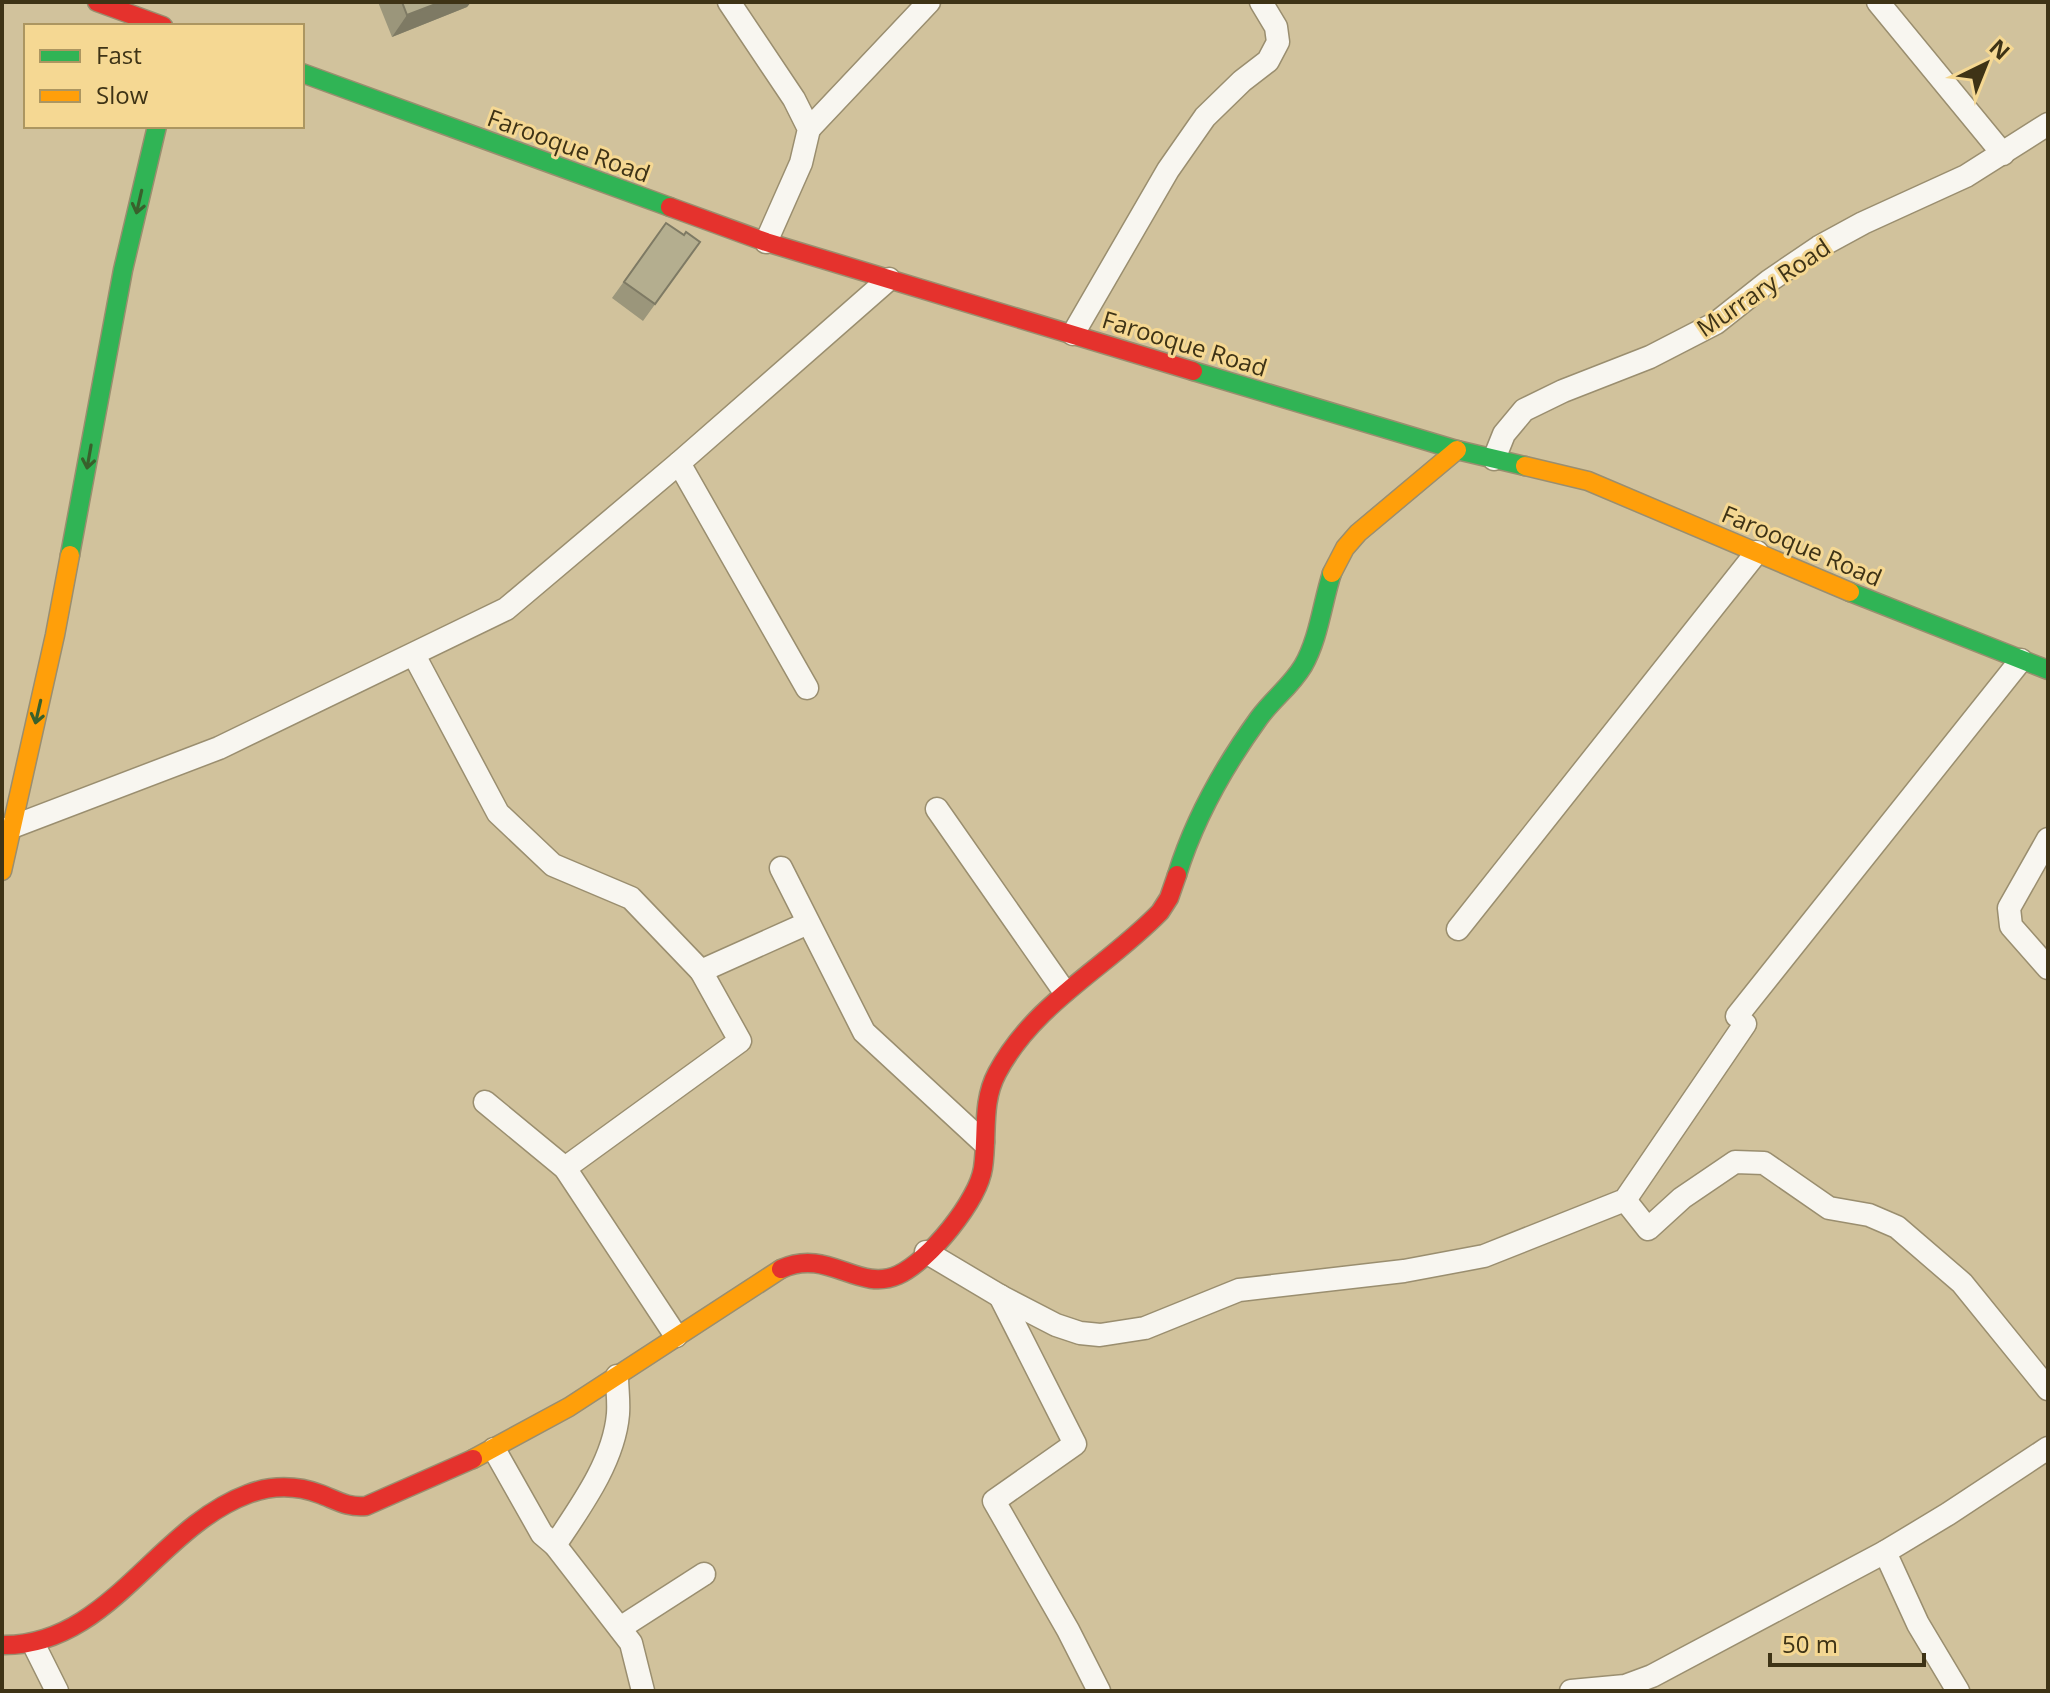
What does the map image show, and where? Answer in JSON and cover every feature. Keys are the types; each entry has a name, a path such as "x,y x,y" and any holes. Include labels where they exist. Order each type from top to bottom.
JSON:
{"street":[{"path":"97,2 156,24"},
{"path":"161,24 165,2"},
{"path":"729,2 794,99 809,129"},
{"path":"766,242 801,163 809,129 929,2"},
{"path":"1073,334 1168,170 1205,117 1268,61 1278,42 1276,27 1261,2"},
{"path":"1878,2 2003,154"},
{"name":"Farooque Road","path":"304,74 766,242 1457,450 1588,481 1910,617 2048,670"},
{"name":"Murrary Road","path":"1494,459 1504,434 1524,410 1650,357 1716,323 1819,247 1863,223 1954,182 2048,124"},
{"path":"2,871 7,828 55,635 123,270 157,128"},
{"path":"98,303 135,141"},
{"path":"7,828 219,748 506,609 889,279"},
{"path":"2,795 56,562 84,379"},
{"path":"2,1645 34,1645 84,1619 110,1602 180,1535 225,1505 250,1493 286,1486 358,1507 421,1483 494,1449 558,1414 769,1276 801,1261 816,1262 848,1274 875,1279 901,1274 926,1252 959,1214 978,1185 983,1171 983,1113 988,1092 999,1069 1037,1017 1163,908 1194,828 1224,772 1261,715 1295,679 1313,645 1338,558 1348,543 1457,450"},
{"path":"679,463 807,688"},
{"path":"1458,929 1757,552"},
{"path":"414,655 498,813 553,865 631,898 701,971 740,1041 565,1168"},
{"path":"926,1252 1056,1325 1080,1333 1100,1335 1145,1328 1239,1290 1404,1271 1484,1256 1625,1200 1741,1020 2021,660"},
{"path":"937,809 1064,991"},
{"path":"2048,839 2009,908 2011,926 2048,968"},
{"path":"781,868 864,1032 983,1142"},
{"path":"701,971 808,923"},
{"path":"485,1102 565,1168 676,1336"},
{"path":"1625,1200 1648,1229 1682,1198 1735,1162 1764,1163 1829,1208 1869,1215 1897,1227 1962,1283 2048,1389"},
{"path":"1000,1296 1075,1444 994,1501 1099,1691"},
{"path":"555,1545 598,1475 612,1442 618,1414 617,1376"},
{"path":"494,1449 542,1534 555,1545 631,1643 643,1691"},
{"path":"1571,1691 1625,1686 1652,1676 1885,1552 2046,1452"},
{"path":"1885,1552 1918,1624 1958,1691"},
{"path":"620,1628 704,1574"},
{"path":"34,1645 57,1691"}],"building":[{"path":"402,2 441,2 407,15"},
{"path":"666,223 700,242 655,304 624,282"}],"traffic: fast":[{"path":"304,74 670,207"},
{"path":"70,555 123,270 157,128"},
{"path":"1193,371 1457,450 1525,466"},
{"path":"1177,875 1201,814 1234,755 1259,718 1303,666 1317,632 1332,573"},
{"path":"1850,592 2048,670"}],"traffic: slow":[{"path":"1332,573 1345,548 1358,533 1457,450"},
{"path":"1525,466 1588,481 1850,592"},
{"path":"2,871 70,555"},
{"path":"473,1459 569,1407 781,1269"}],"traffic: jam":[{"path":"97,2 158,24"},
{"path":"670,207 766,242 1193,371"},
{"path":"781,1269 813,1263 869,1279 883,1279 898,1275 924,1257 962,1213 979,1181 983,1168 989,1096 997,1073 1012,1048 1051,1006 1160,912 1177,875"},
{"path":"2,1645 39,1640 72,1627 102,1607 215,1510 248,1494 266,1489 293,1488 311,1491 348,1505 366,1506 473,1459"}]}
